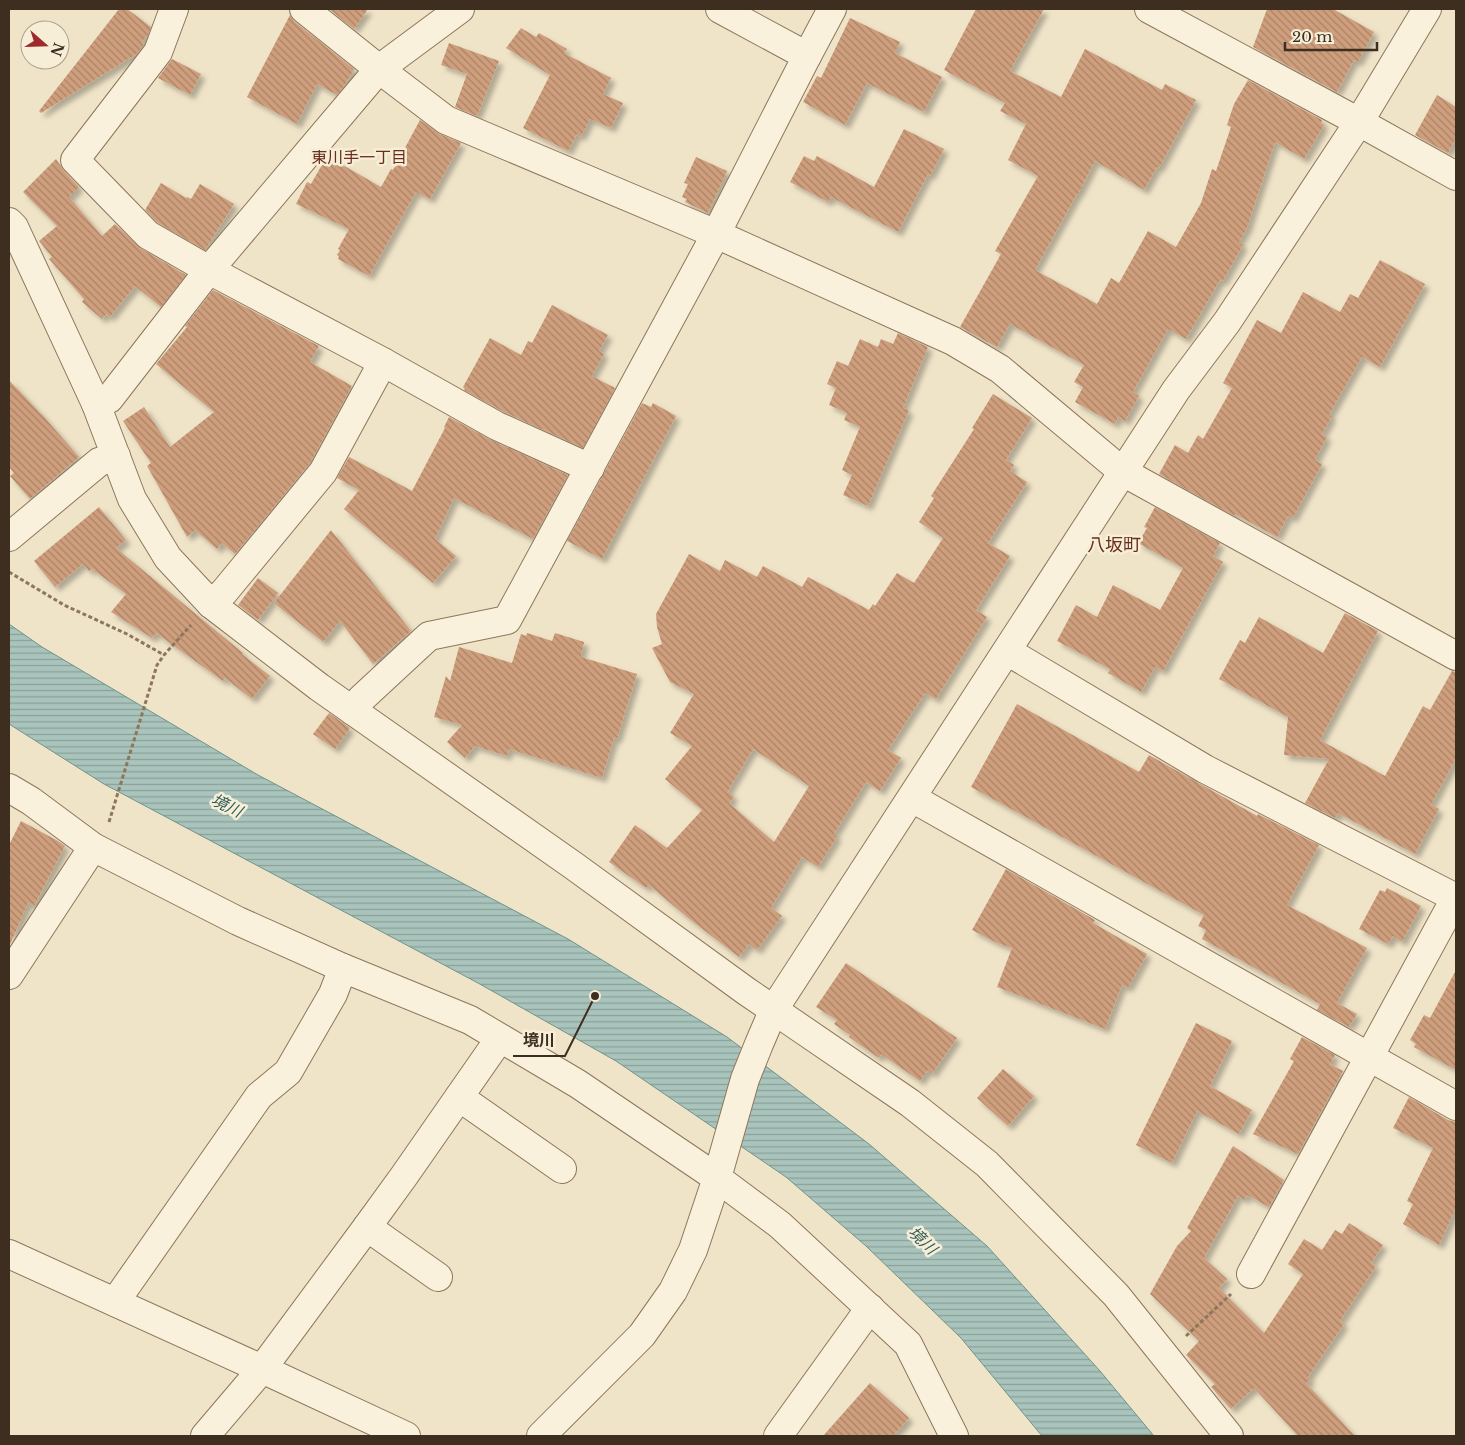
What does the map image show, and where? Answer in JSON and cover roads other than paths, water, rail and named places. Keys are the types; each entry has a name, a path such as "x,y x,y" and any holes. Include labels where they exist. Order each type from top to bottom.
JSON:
{"street":[{"path":"174,9 158,52 75,160 148,235 497,426 590,468"},
{"path":"304,9 446,120 716,234 953,341 1000,369 1123,472 1456,656"},
{"path":"96,404 110,398 209,270 379,69 460,9"},
{"path":"720,9 807,56"},
{"path":"354,711 361,699 429,636 507,620 716,234 832,9"},
{"path":"1149,9 1456,176"},
{"path":"541,1436 642,1335 673,1291 693,1250 746,1079 774,1009 1176,390 1227,322 1359,122 1427,9"},
{"path":"9,222 14,228 96,404 132,499 168,558 211,604 318,687 574,866 746,991 910,1103 987,1164 1116,1296 1229,1436"},
{"path":"211,604 224,592 324,472 383,362"},
{"path":"9,538 99,462 116,456"},
{"path":"1007,651 1205,769 1456,898 1251,1274"},
{"path":"9,788 100,838 238,921 343,968 470,1020 719,1170 908,1344 954,1436"},
{"path":"912,798 1456,1106"},
{"path":"9,975 100,838"},
{"path":"115,1302 259,1096 288,1072 333,994 343,968"},
{"path":"205,1436 262,1369 367,1227 500,1038"},
{"path":"459,1097 562,1169"},
{"path":"367,1227 438,1278"},
{"path":"9,1254 406,1436"},
{"path":"778,1436 870,1308"}],"water":[{"path":"9,624 42,647 258,775 568,939 727,1037 869,1144 987,1246 1100,1371 1154,1436 1042,1436 961,1338 866,1246 786,1177 616,1061 478,983 104,784 9,724"}],"place":[{"name":"境川","path":"595,996"}],"district":[{"name":"東川手一丁目","path":"359,157"},
{"name":"八坂町","path":"1114,545"}]}
